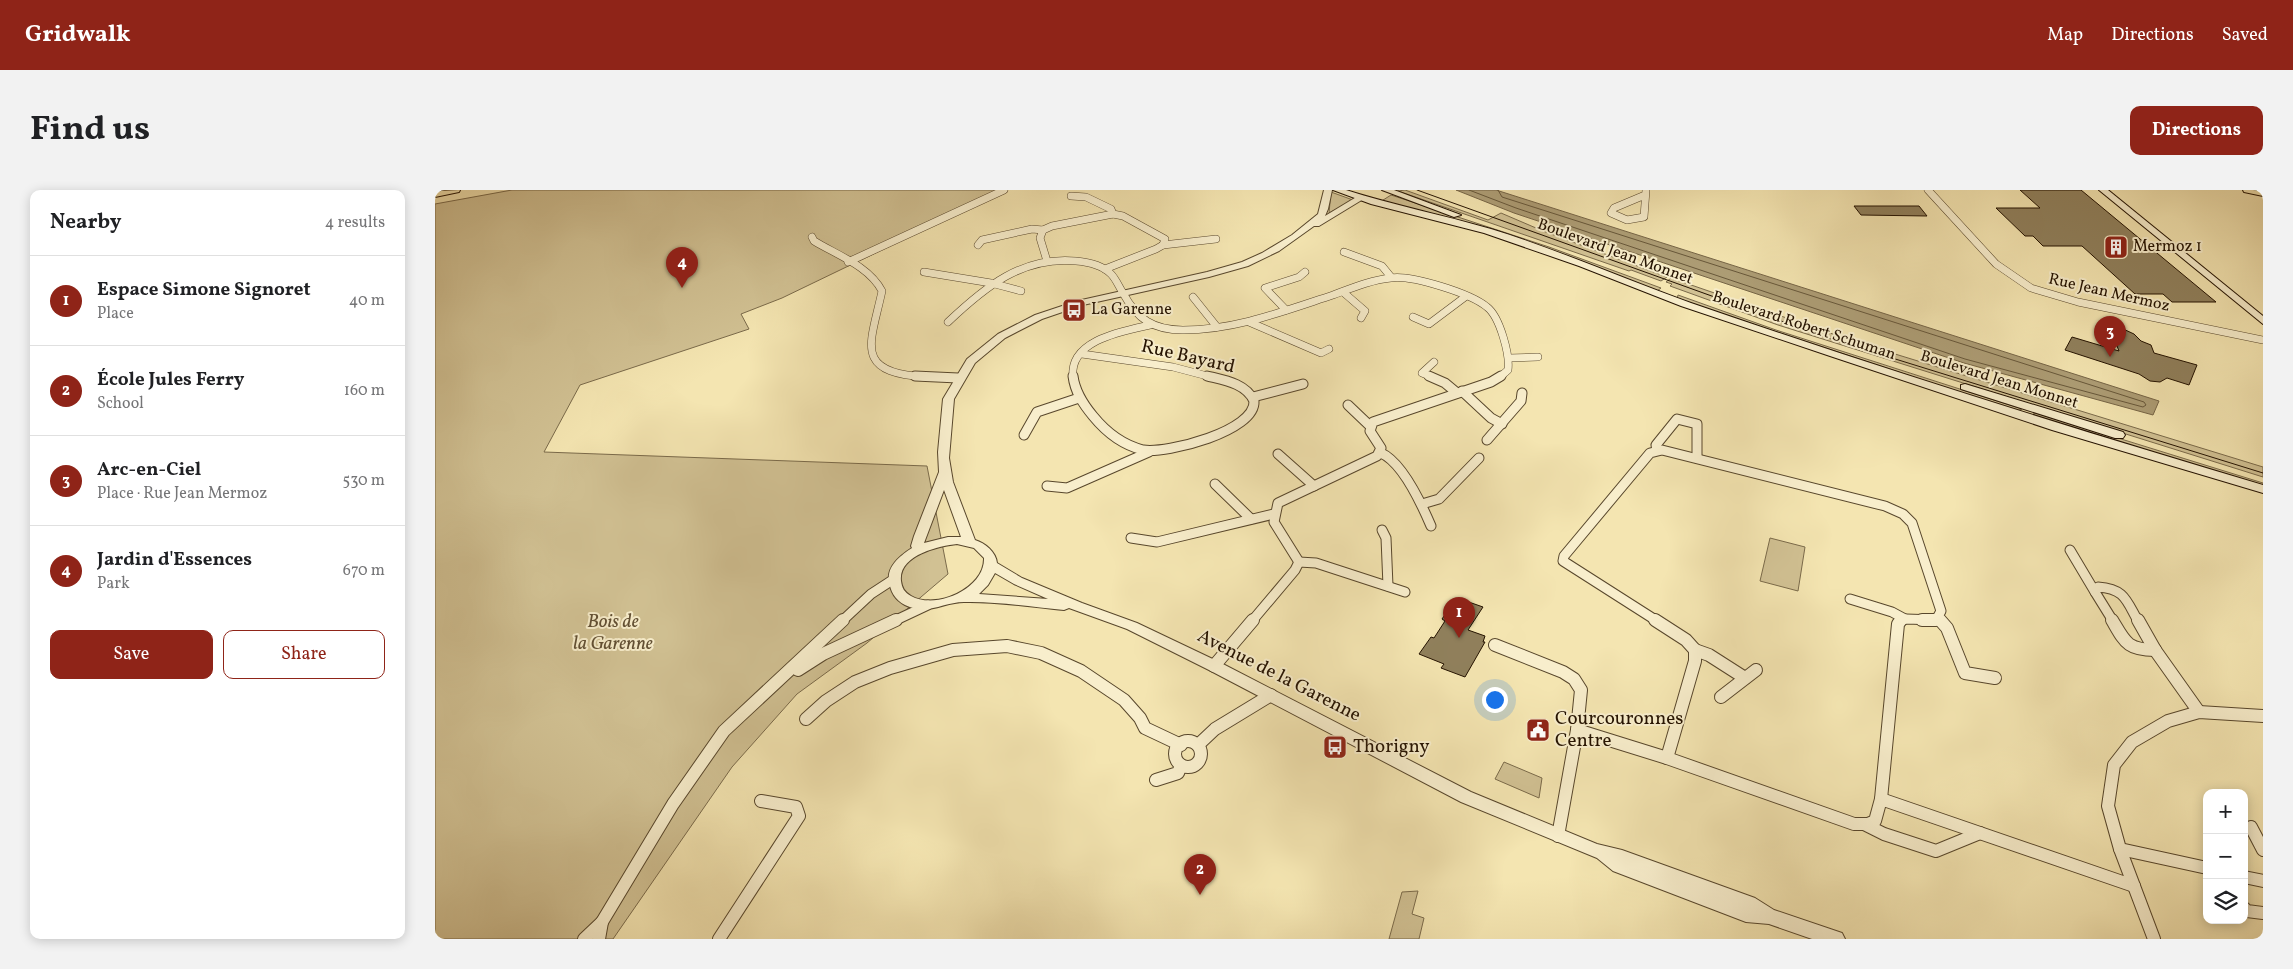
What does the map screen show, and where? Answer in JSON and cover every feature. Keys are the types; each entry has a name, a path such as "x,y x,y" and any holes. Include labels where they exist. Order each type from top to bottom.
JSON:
{"highway":[{"path":"435,194 455,190"},
{"path":"2247,190 2263,194"}],"main road":[{"name":"Boulevard Robert Schuman","path":"1337,190 1487,231 1582,264 1685,304 1824,351 2039,422 2263,489"},
{"path":"1361,198 1376,190"},
{"name":"Boulevard Jean Monnet","path":"1386,190 1553,246 1780,328 2263,480"},
{"path":"2103,190 2125,206 2263,321"},
{"path":"2111,190 2125,206"}],"street":[{"path":"851,263 1004,190"},
{"path":"1309,226 1325,207 1329,190"},
{"name":"Rue Jean Mermoz","path":"1928,190 1996,264 2006,273 2031,288 2078,302 2263,340"},
{"path":"1645,193 1644,217 1642,219 1626,220 1611,213 1614,208 1645,193"},
{"path":"1071,196 1086,198 1111,209 1113,214"},
{"path":"920,549 917,546 921,533 936,503 945,472 945,410 949,395 958,378 985,349 1026,322 1072,305 1244,264 1265,255 1309,226 1361,198"},
{"path":"978,245 982,240 1032,229 1043,230 1052,226 1113,214 1123,216 1163,237 1163,244"},
{"path":"1043,230 1040,238 1047,261"},
{"path":"812,237 814,242 851,263 878,282 882,291 870,338 872,356 888,369 901,374 920,377 958,378"},
{"path":"1105,269 1163,244 1216,239"},
{"path":"1344,252 1382,266 1391,277"},
{"path":"948,322 991,283 1014,269 1047,261 1079,262 1105,269 1115,279 1138,318 1151,325 1181,330 1249,322 1391,277 1416,278 1483,304 1492,311 1509,358 1508,370 1499,378 1380,419 1369,426"},
{"path":"924,272 991,283 1021,291"},
{"path":"1286,310 1265,288 1299,277 1305,272"},
{"path":"1343,292 1365,310 1361,318"},
{"path":"1193,297 1217,327"},
{"path":"1413,318 1429,324 1465,297"},
{"name":"Rue Bayard","path":"1126,330 1138,318"},
{"path":"1249,322 1321,353 1329,349"},
{"name":"Rue Bayard","path":"1082,354 1133,360 1200,373 1243,387 1253,397 1253,411 1240,422 1191,446 1166,452 1149,452 1125,445 1103,427 1079,398 1071,371 1082,354 1100,339 1126,330 1151,325"},
{"path":"1509,358 1537,357"},
{"path":"1434,362 1422,373 1445,383 1491,418 1502,424"},
{"path":"1253,397 1303,384"},
{"path":"1487,440 1521,401 1522,393"},
{"path":"1024,435 1037,412 1079,398"},
{"path":"1347,405 1369,426 1370,431 1379,444 1381,452 1391,457 1422,504 1431,526"},
{"path":"1657,450 1657,444 1677,419 1697,424 1697,458"},
{"path":"1119,464 1125,445"},
{"path":"1745,678 1709,655 1695,650 1686,640 1563,561 1564,556 1620,488 1650,453 1657,450 1697,458 1885,506 1903,514 1913,523 1918,536 1939,601 1941,611 1938,618"},
{"path":"1047,486 1067,488 1149,452"},
{"path":"1381,452 1371,460 1278,503 1273,514 1280,534 1299,562 1316,564 1405,592"},
{"path":"1278,454 1314,486"},
{"path":"1422,504 1439,499 1479,458"},
{"path":"945,472 969,541"},
{"path":"1215,484 1251,519"},
{"path":"1131,538 1157,542 1273,514"},
{"path":"1382,530 1386,538 1388,586"},
{"path":"583,939 602,922 695,770 724,731 760,696 816,648 871,594 894,579 902,562 920,549 945,540 969,541 985,550 991,564 983,582 962,597 928,605 823,654 760,696"},
{"path":"2070,550 2127,645 2139,650 2155,650"},
{"path":"1214,666 1292,574 1299,562"},
{"name":"Avenue de la Garenne","path":"991,564 1018,580 1077,606 1132,626 1271,695 1466,796 1596,851 1619,866 1746,914 1769,916 1836,939"},
{"path":"894,579 896,589 902,597 928,605"},
{"path":"2095,592 2099,587 2111,588 2122,593 2155,650 2199,712"},
{"name":"Avenue de la Garenne","path":"962,597 1077,606"},
{"path":"1850,599 1905,618 1928,621 1938,618"},
{"path":"1866,826 1874,823 1879,818 1898,624 1905,618"},
{"path":"1938,618 1947,628 1965,673 1995,678"},
{"path":"1495,645 1563,672 1575,679 1581,690 1577,730 1557,836"},
{"path":"806,719 855,682 890,668 953,650 1007,646 1041,652 1081,671 1124,700 1140,718 1145,728 1181,745 1190,743 1198,745 1202,751 1201,759 1190,766 1181,765 1175,760 1174,754 1181,745"},
{"path":"1667,758 1695,661 1695,650"},
{"path":"1721,697 1756,670"},
{"path":"1198,745 1215,729 1271,695"},
{"path":"2154,939 2120,849 2108,806 2114,765 2132,742 2147,731 2168,721 2199,712 2263,716"},
{"path":"1577,730 1667,758 1936,851 1980,833"},
{"path":"1156,780 1178,773 1181,765"},
{"path":"1881,799 2133,886"},
{"path":"719,939 799,816 796,807 761,802"},
{"path":"2251,827 2263,850"},
{"path":"2120,849 2203,868"},
{"path":"2248,878 2263,881"},
{"path":"2248,910 2263,913"},
{"path":"599,939 602,922"}],"green space":[{"name":"Bois de la Garenne","path":"512,190 1006,190 782,298 741,314 749,329 580,385 544,452 927,466 948,574 867,643 797,694 732,767 613,939 435,939 435,204"},
{"path":"1405,190 1488,220 1501,213 1543,231 1667,277 1661,281 1631,270 1629,271 1398,191"},
{"path":"1331,192 1353,200 1329,213"},
{"path":"1391,195 1549,247 1661,288 1657,291 1583,262 1380,202"},
{"path":"1671,278 1856,342 2263,467 2263,477 1778,325 1670,286 1672,284 1666,282"},
{"path":"1678,295 1776,330 2022,409 2017,411 1677,299"},
{"path":"2034,412 2263,483 2263,486 2034,416"},
{"path":"1770,538 1805,547 1798,591 1760,581"},
{"path":"1504,762 1542,778 1539,798 1495,779"},
{"path":"1418,891 1412,914 1424,918 1419,939 1389,939 1402,892"}],"water":[{"path":"1456,190 1496,190 2159,401 2153,415 1964,363 1514,213"}],"building":[{"name":"Mermoz 1","path":"2020,190 2081,190 2216,302 2172,302 2163,294 2135,294 2082,246 2043,246 2033,236 2025,236 1996,208 2040,208"},
{"path":"1854,206 1919,206 1927,216 1861,215"},
{"path":"2121,328 2151,345 2154,353 2197,365 2189,385 2167,378 2160,382 2150,381 2139,374 2065,350 2072,337 2119,351 2115,341"},
{"path":"1455,600 1462,602 1463,600 1483,607 1468,630 1485,636 1483,642 1485,642 1465,677 1441,668 1444,664 1419,654 1431,637 1434,638 1445,621 1442,619"}],"tram line":[{"path":"1417,190 1834,340 2263,473"}],"place":[{"name":"Mermoz 1","path":"2116,247"},
{"name":"Jardin d'Essences","path":"682,288"},
{"name":"La Garenne","path":"1074,310"},
{"name":"Arc-en-Ciel","path":"2110,357"},
{"name":"Espace Simone Signoret","path":"1459,638"},
{"name":"Courcouronnes Centre","path":"1538,730"},
{"name":"Thorigny","path":"1335,747"},
{"name":"École Jules Ferry","path":"1200,895"}]}
